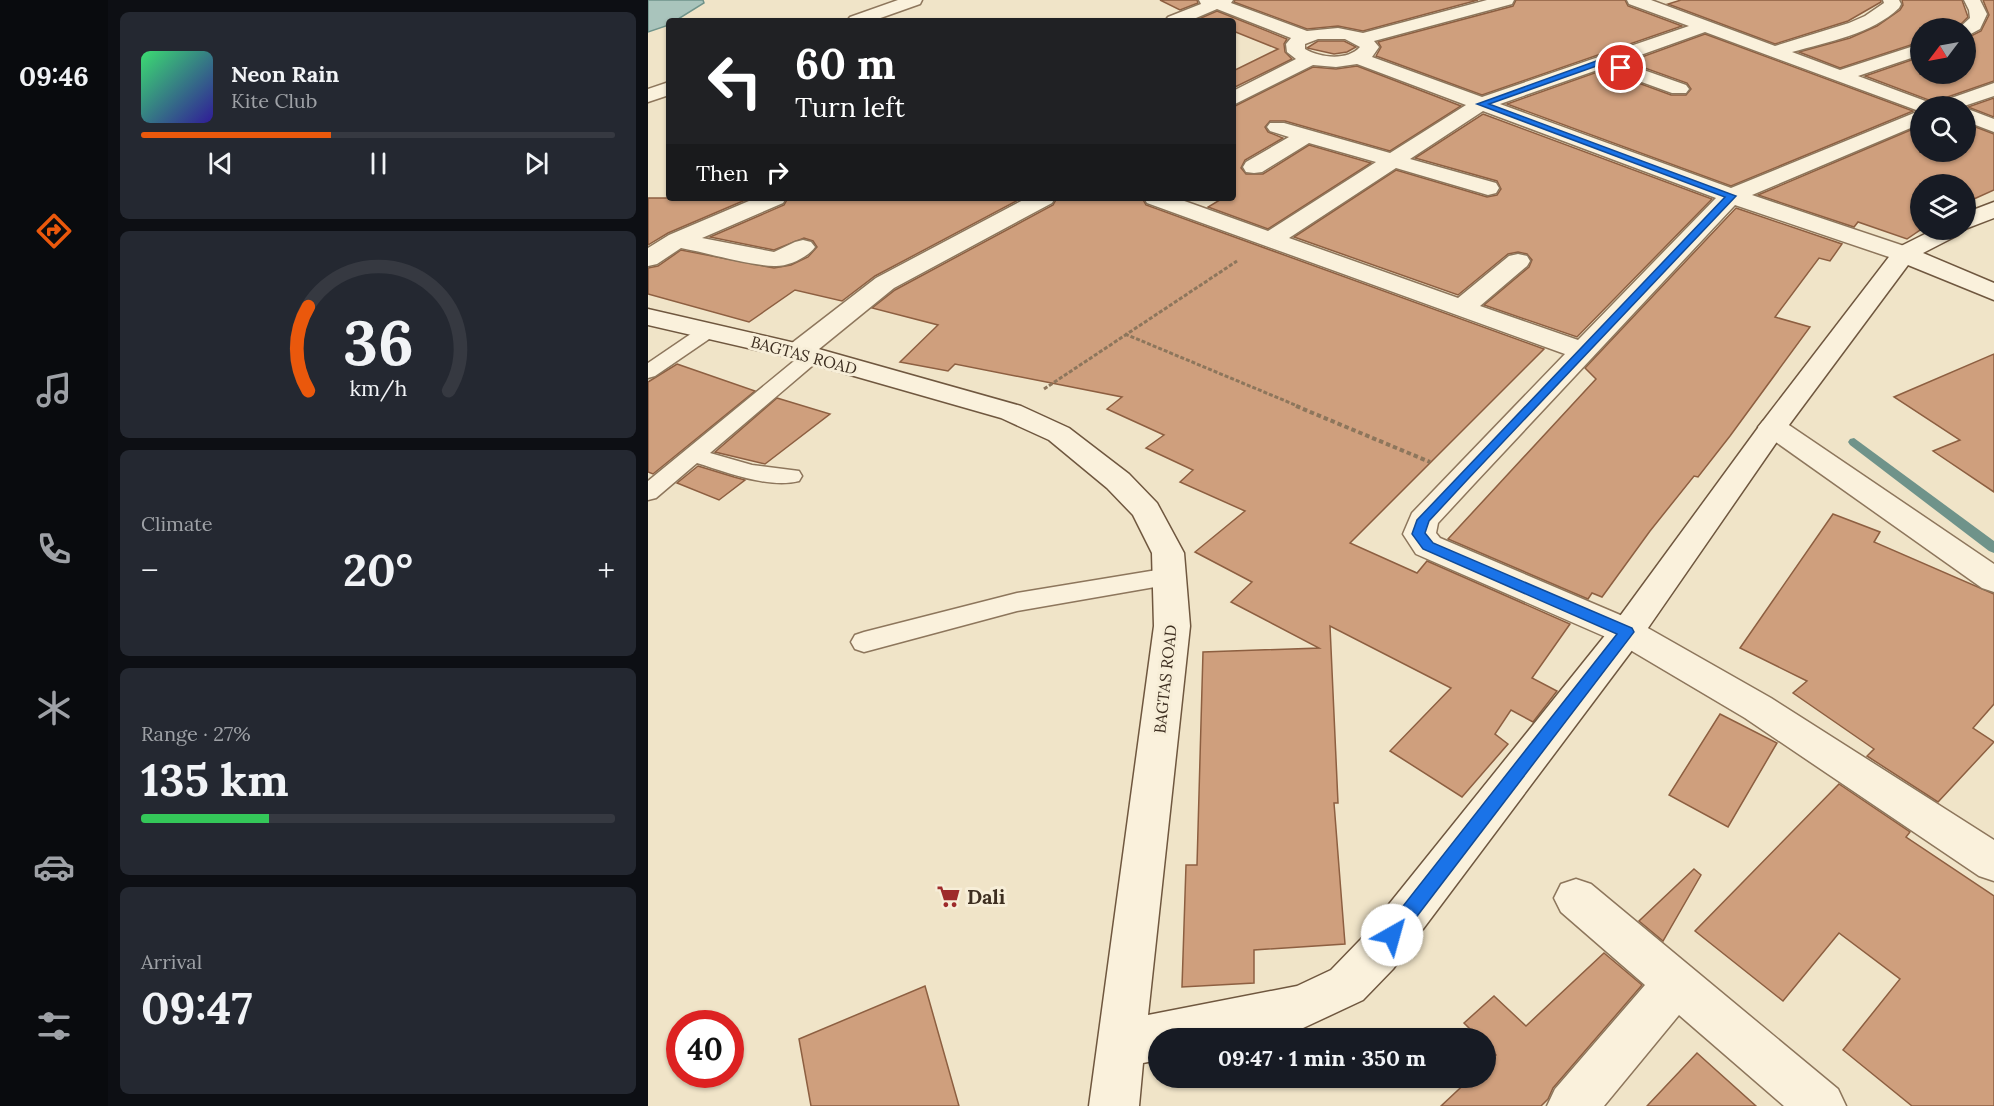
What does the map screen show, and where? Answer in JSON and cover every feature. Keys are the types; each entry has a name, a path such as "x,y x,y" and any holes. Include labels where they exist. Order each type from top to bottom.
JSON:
{"street":[{"path":"864,18 914,0"},
{"path":"1506,0 1360,49 1334,62 1301,56 1294,48 1299,40 1306,37 1341,34 1360,49 1481,104 1731,196 1904,254 1994,292"},
{"path":"1773,52 1870,21 1888,11 1893,4 1891,0"},
{"path":"1972,0 1980,11 1979,21 1976,23"},
{"path":"1180,18 1216,1 1306,37"},
{"path":"1648,1 1773,52 1910,102"},
{"path":"1270,240 1481,104 1706,26"},
{"path":"1840,76 1910,52"},
{"path":"1236,97 1310,59"},
{"path":"1602,61 1679,88"},
{"path":"648,96 666,89"},
{"path":"1975,96 1994,89"},
{"path":"1976,119 1994,126"},
{"path":"1910,121 1731,196 1423,520 1419,534 1428,546 1627,632 1758,708 1994,863"},
{"path":"1277,127 1488,188"},
{"path":"1254,167 1307,135"},
{"path":"648,259 677,240 768,201"},
{"path":"805,354 885,284 1038,201"},
{"path":"1163,201 1582,351"},
{"path":"1976,218 1992,212"},
{"path":"677,240 775,259 789,255 803,247"},
{"path":"1122,1044 1301,1007 1347,985 1377,954 1627,632 1773,427 1904,254 1931,240"},
{"path":"1461,309 1518,261"},
{"name":"BAGTAS ROAD","path":"648,317 805,354 1011,412 1059,434 1118,481 1146,510 1168,553 1172,626 1114,1106"},
{"path":"1773,427 1994,580"},
{"path":"1576,898 1821,1106"},
{"path":"1572,1106 1677,982"}],"lane":[{"path":"648,372 708,331"},
{"path":"648,493 694,455 805,354"},
{"path":"694,455 751,472 792,477"},
{"path":"864,642 1017,602 1169,577"}],"path":[{"path":"1011,412 1125,334 1270,240"},
{"path":"1125,334 1464,476"}],"water":[{"path":"648,0 703,0 704,3 680,18 666,18 666,26 648,32"}],"building":[{"path":"1160,0 1197,0 1198,3 1180,10"},
{"path":"1235,0 1478,0 1363,31 1338,26 1307,29 1234,2"},
{"path":"1516,0 1625,0 1628,6 1682,26 1482,95 1376,56 1381,47 1378,42 1513,6"},
{"path":"1681,0 1881,0 1881,2 1848,21 1775,44 1668,4"},
{"path":"1902,0 1962,0 1968,17 1910,18 1910,45 1840,68 1799,52 1850,38 1877,26 1900,10 1903,5"},
{"path":"1983,0 1994,0 1994,81 1951,96 1918,96 1865,76 1910,60 1910,84 1976,84 1976,34 1981,31 1989,15"},
{"path":"1217,11 1234,18 1201,18"},
{"path":"1236,19 1287,39 1284,44 1285,52 1292,59 1236,87 1236,70 1278,49 1236,32"},
{"path":"1705,34 1910,110 1910,112 1731,186 1507,104 1603,70 1671,95 1686,95 1691,89 1687,83 1628,62"},
{"path":"1318,41 1344,41 1356,47 1347,52 1334,54 1307,48"},
{"path":"1357,66 1461,106 1390,151 1285,121 1270,121 1265,127 1268,132 1283,138 1245,160 1241,168 1246,174 1263,174 1309,145 1371,163 1268,229 1208,207 1218,201 1236,201 1236,106 1313,67 1336,69"},
{"path":"1994,98 1994,117 1976,110 1976,104"},
{"path":"1483,114 1712,199 1577,337 1484,305 1529,267 1532,260 1527,254 1518,252 1508,254 1458,295 1294,237 1396,170 1487,197 1497,195 1501,189 1497,181 1415,158"},
{"path":"1976,127 1994,134 1994,190 1976,198 1976,174 1910,174 1910,237 1907,239 1858,222 1854,227 1758,195 1910,130 1910,162 1976,162"},
{"path":"648,198 666,198 666,201 743,201 668,233 648,245"},
{"path":"786,201 1016,201 875,276 842,301 795,290 749,322 648,294 648,268 658,266 681,250 774,268 791,265 808,257 817,247 813,241 804,238 774,250 710,237 784,205"},
{"path":"1055,201 1144,201 1146,205 1544,349 1350,543 1417,573 1427,561 1570,624 1532,678 1557,691 1533,722 1511,710 1495,734 1508,744 1462,797 1390,751 1451,688 1330,626 1338,803 1334,803 1345,944 1254,950 1254,983 1182,987 1186,865 1197,865 1203,652 1319,648 1231,602 1252,582 1195,552 1245,511 1180,482 1193,470 1146,448 1164,435 1107,409 1122,397 955,364 948,371 900,362 938,325 872,308 895,290 1053,205"},
{"path":"1736,208 1842,244 1830,261 1819,258 1775,317 1810,327 1730,436 1698,477 1694,476 1650,531 1602,597 1592,593 1588,599 1448,539 1596,379 1585,368"},
{"path":"1994,354 1994,492 1933,451 1960,440 1894,397"},
{"path":"677,364 755,391 653,474 648,472 648,382"},
{"path":"777,398 830,414 765,464 715,452"},
{"path":"698,466 745,480 719,500 677,483"},
{"path":"1833,514 1880,532 1874,542 1994,594 1994,704 1973,728 1994,742 1938,802 1867,756 1874,749 1793,693 1807,681 1740,648"},
{"path":"1720,714 1777,743 1728,827 1669,795"},
{"path":"1839,784 1910,832 1906,837 1994,896 1994,1106 1912,1106 1843,1050 1900,979 1839,933 1783,1001 1695,931"},
{"path":"1694,869 1701,875 1663,941 1639,921"},
{"path":"1604,953 1642,985 1553,1088 1548,1099 1541,1106 1441,1106 1460,1088 1496,1088 1496,1028 1469,1028 1464,1023 1494,996 1526,1026"},
{"path":"925,986 959,1106 811,1106 799,1039"},
{"path":"1697,1053 1756,1106 1647,1106"}],"waterway":[{"path":"1854,442 1994,548"}],"place":[{"name":"Dali","path":"949,896"}],"route":[{"path":"1392,935 1627,632 1428,546 1419,534 1423,520 1731,196 1481,104 1602,61 1621,68"}]}
